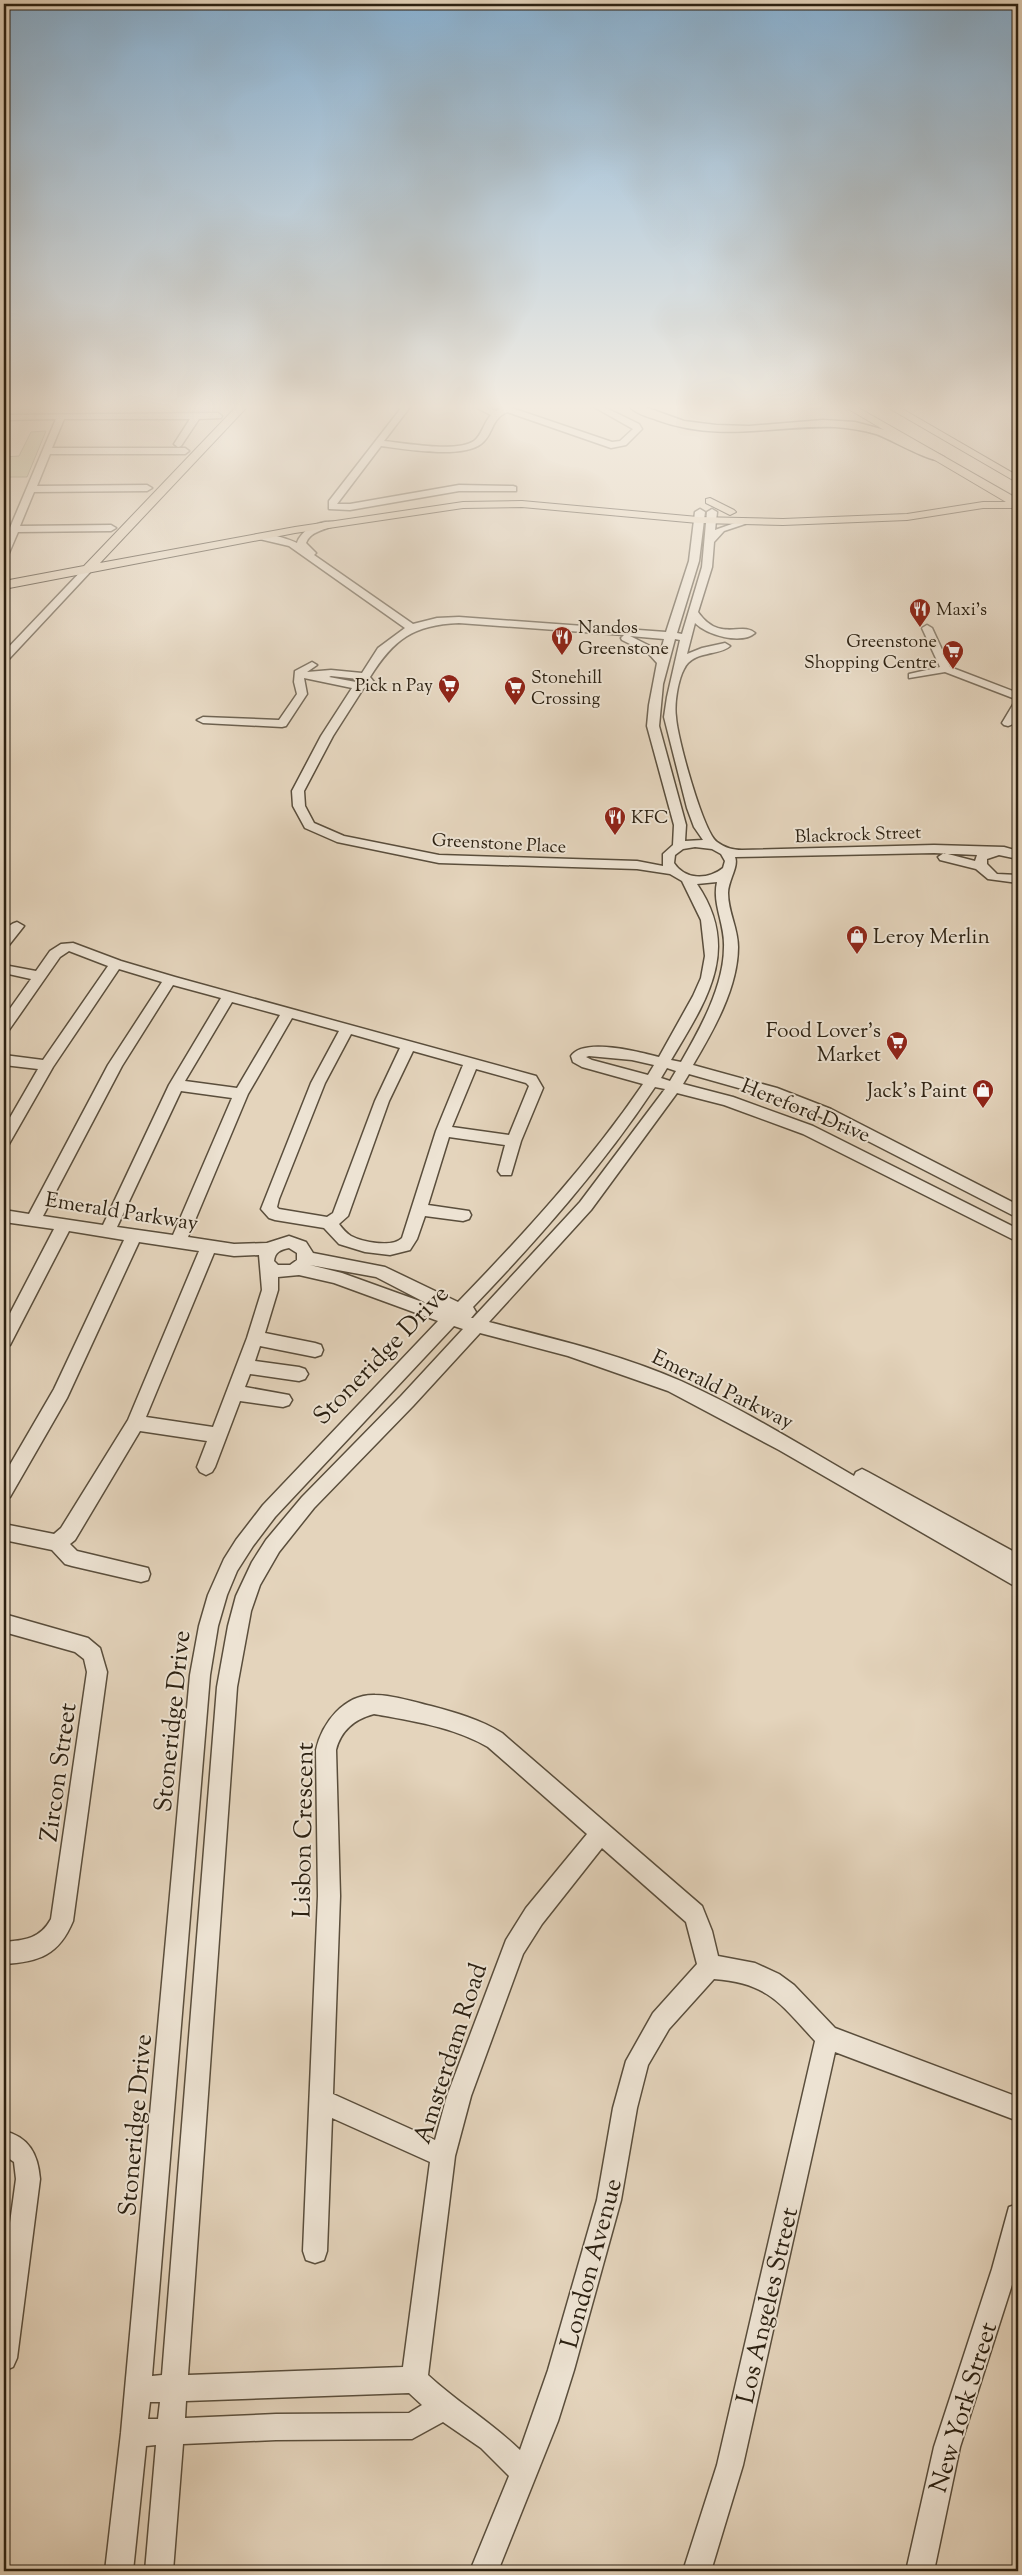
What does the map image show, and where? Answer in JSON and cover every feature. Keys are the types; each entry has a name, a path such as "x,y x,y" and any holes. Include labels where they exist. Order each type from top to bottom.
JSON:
{"main road":[{"path":"92,565 128,527"},
{"path":"4,585 139,554 301,527"},
{"path":"4,581 92,565 126,562 312,527"},
{"path":"114,542 120,550 139,554"},
{"path":"76,582 126,562"}],"street":[{"path":"323,527 305,536 301,541 303,547 403,616 411,627"},
{"path":"679,846 680,825 653,726 653,711 663,664 676,616 694,563 702,527"},
{"path":"708,527 710,541 707,567 685,640 670,709 692,808 700,827 713,845"},
{"path":"710,541 721,529 728,527"},
{"path":"4,552 14,529 111,528"},
{"path":"256,537 282,540 292,544 399,621 411,627"},
{"path":"4,658 92,565"},
{"path":"693,612 702,625 710,630 728,634 750,632"},
{"path":"631,636 660,626 676,616"},
{"name":"Greenstone Place","path":"670,865 460,861 424,857 341,839 316,829 309,825 301,812 299,794 305,775 321,746 365,682 411,627 458,624 685,640"},
{"path":"927,628 946,669"},
{"path":"631,636 652,651 663,664"},
{"path":"680,666 697,652 726,646"},
{"path":"913,676 946,669 1018,697"},
{"path":"203,720 282,724 302,694 299,674 312,671 365,682"},
{"path":"1008,723 1018,705"},
{"path":"159,2571 224,1747 227,1687 238,1623 258,1569 275,1543 301,1511 410,1398 570,1224 603,1186 674,1086 715,1006 729,969 732,945 720,892 728,870 727,853 713,845 695,842 679,846 670,854 670,865 686,878 707,880 728,870"},
{"name":"Blackrock Street","path":"727,853 934,849 1005,851 1018,855"},
{"path":"981,866 981,858 990,852"},
{"name":"Blackrock Street","path":"728,870 942,856 981,866 993,876 1017,880"},
{"name":"Stoneridge Drive","path":"119,2571 134,2433 200,1675 205,1637 214,1604 226,1574 239,1550 269,1511 548,1218 593,1164 654,1081 707,980 712,955 712,941 704,908 686,878"},
{"path":"4,942 17,926"},
{"path":"4,1027 55,954 66,947 79,949 116,964 170,980 346,1030 526,1077 536,1084 514,1141 506,1170"},
{"path":"4,1140 47,1065 116,964"},
{"path":"4,969 38,976"},
{"path":"33,1220 120,1056 170,980"},
{"path":"106,1232 176,1084 229,996"},
{"path":"178,1242 241,1094 288,1012"},
{"path":"346,1030 318,1083 269,1205 271,1212 297,1224 329,1223 340,1216 382,1101 408,1046"},
{"path":"632,1055 674,1043"},
{"name":"Hereford Drive","path":"632,1055 587,1051 578,1056 582,1062 728,1101 808,1130 1018,1236"},
{"path":"632,1055 772,1092 826,1113 1018,1212"},
{"path":"4,1060 47,1065"},
{"path":"329,1223 342,1237 352,1242 395,1249 405,1246 409,1241 443,1131 471,1063"},
{"path":"176,1084 241,1094"},
{"path":"443,1131 514,1141"},
{"path":"418,1209 463,1215"},
{"name":"Emerald Parkway","path":"4,1216 272,1255"},
{"path":"206,1468 245,1367 270,1290 272,1255 297,1224"},
{"path":"270,1290 298,1261 297,1224"},
{"path":"4,1340 64,1225"},
{"path":"4,1491 60,1393 134,1236"},
{"path":"57,1543 68,1534 134,1423 209,1246"},
{"path":"272,1255 280,1273 298,1261"},
{"path":"272,1255 298,1261"},
{"name":"Emerald Parkway","path":"298,1261 336,1277 636,1371 692,1394 785,1444 1018,1580"},
{"name":"Emerald Parkway","path":"480,1321 550,1333 632,1360 680,1380 966,1533 1018,1563"},
{"path":"255,1338 315,1350"},
{"path":"245,1367 299,1374"},
{"path":"235,1393 282,1400"},
{"path":"134,1423 219,1435"},
{"path":"4,1532 57,1543 72,1558 141,1574"},
{"name":"Zircon Street","path":"4,1623 81,1644 93,1654 97,1672 62,1921 53,1938 44,1945 34,1950 4,1953"},
{"name":"Lisbon Crescent","path":"315,2251 329,1896 326,1750 329,1737 343,1718 358,1708 374,1704 416,1712 475,1728 495,1740 694,1914 701,1931 709,1967"},
{"name":"Amsterdam Road","path":"414,2380 443,2156 459,2096 514,1948 534,1916 601,1833"},
{"path":"709,1967 736,1969 755,1974 771,1982 786,1993 827,2037 1018,2108"},
{"name":"London Avenue","path":"484,2571 523,2471 545,2421 554,2394 612,2188 625,2108 638,2061 661,2020 709,1967"},
{"name":"Los Angeles Street","path":"697,2571 710,2535 730,2466 827,2037"},
{"path":"320,2100 443,2156"},
{"path":"4,2143 13,2144 22,2151 27,2163 28,2179 4,2358"},
{"name":"New York Street","path":"920,2571 948,2447 1005,2269 1018,2216"},
{"path":"138,2388 174,2389 414,2380 443,2407 483,2434 523,2471"},
{"path":"134,2433 267,2427 412,2426 443,2407"}],"place":[{"name":"Maxi's","path":"920,628"},
{"name":"Nandos Greenstone","path":"562,656"},
{"name":"Greenstone Shopping Centre","path":"953,670"},
{"name":"Pick n Pay","path":"449,704"},
{"name":"Stonehill Crossing","path":"515,706"},
{"name":"KFC","path":"615,836"},
{"name":"Leroy Merlin","path":"857,955"},
{"name":"Food Lover's Market","path":"897,1061"},
{"name":"Jack's Paint","path":"983,1109"}]}
